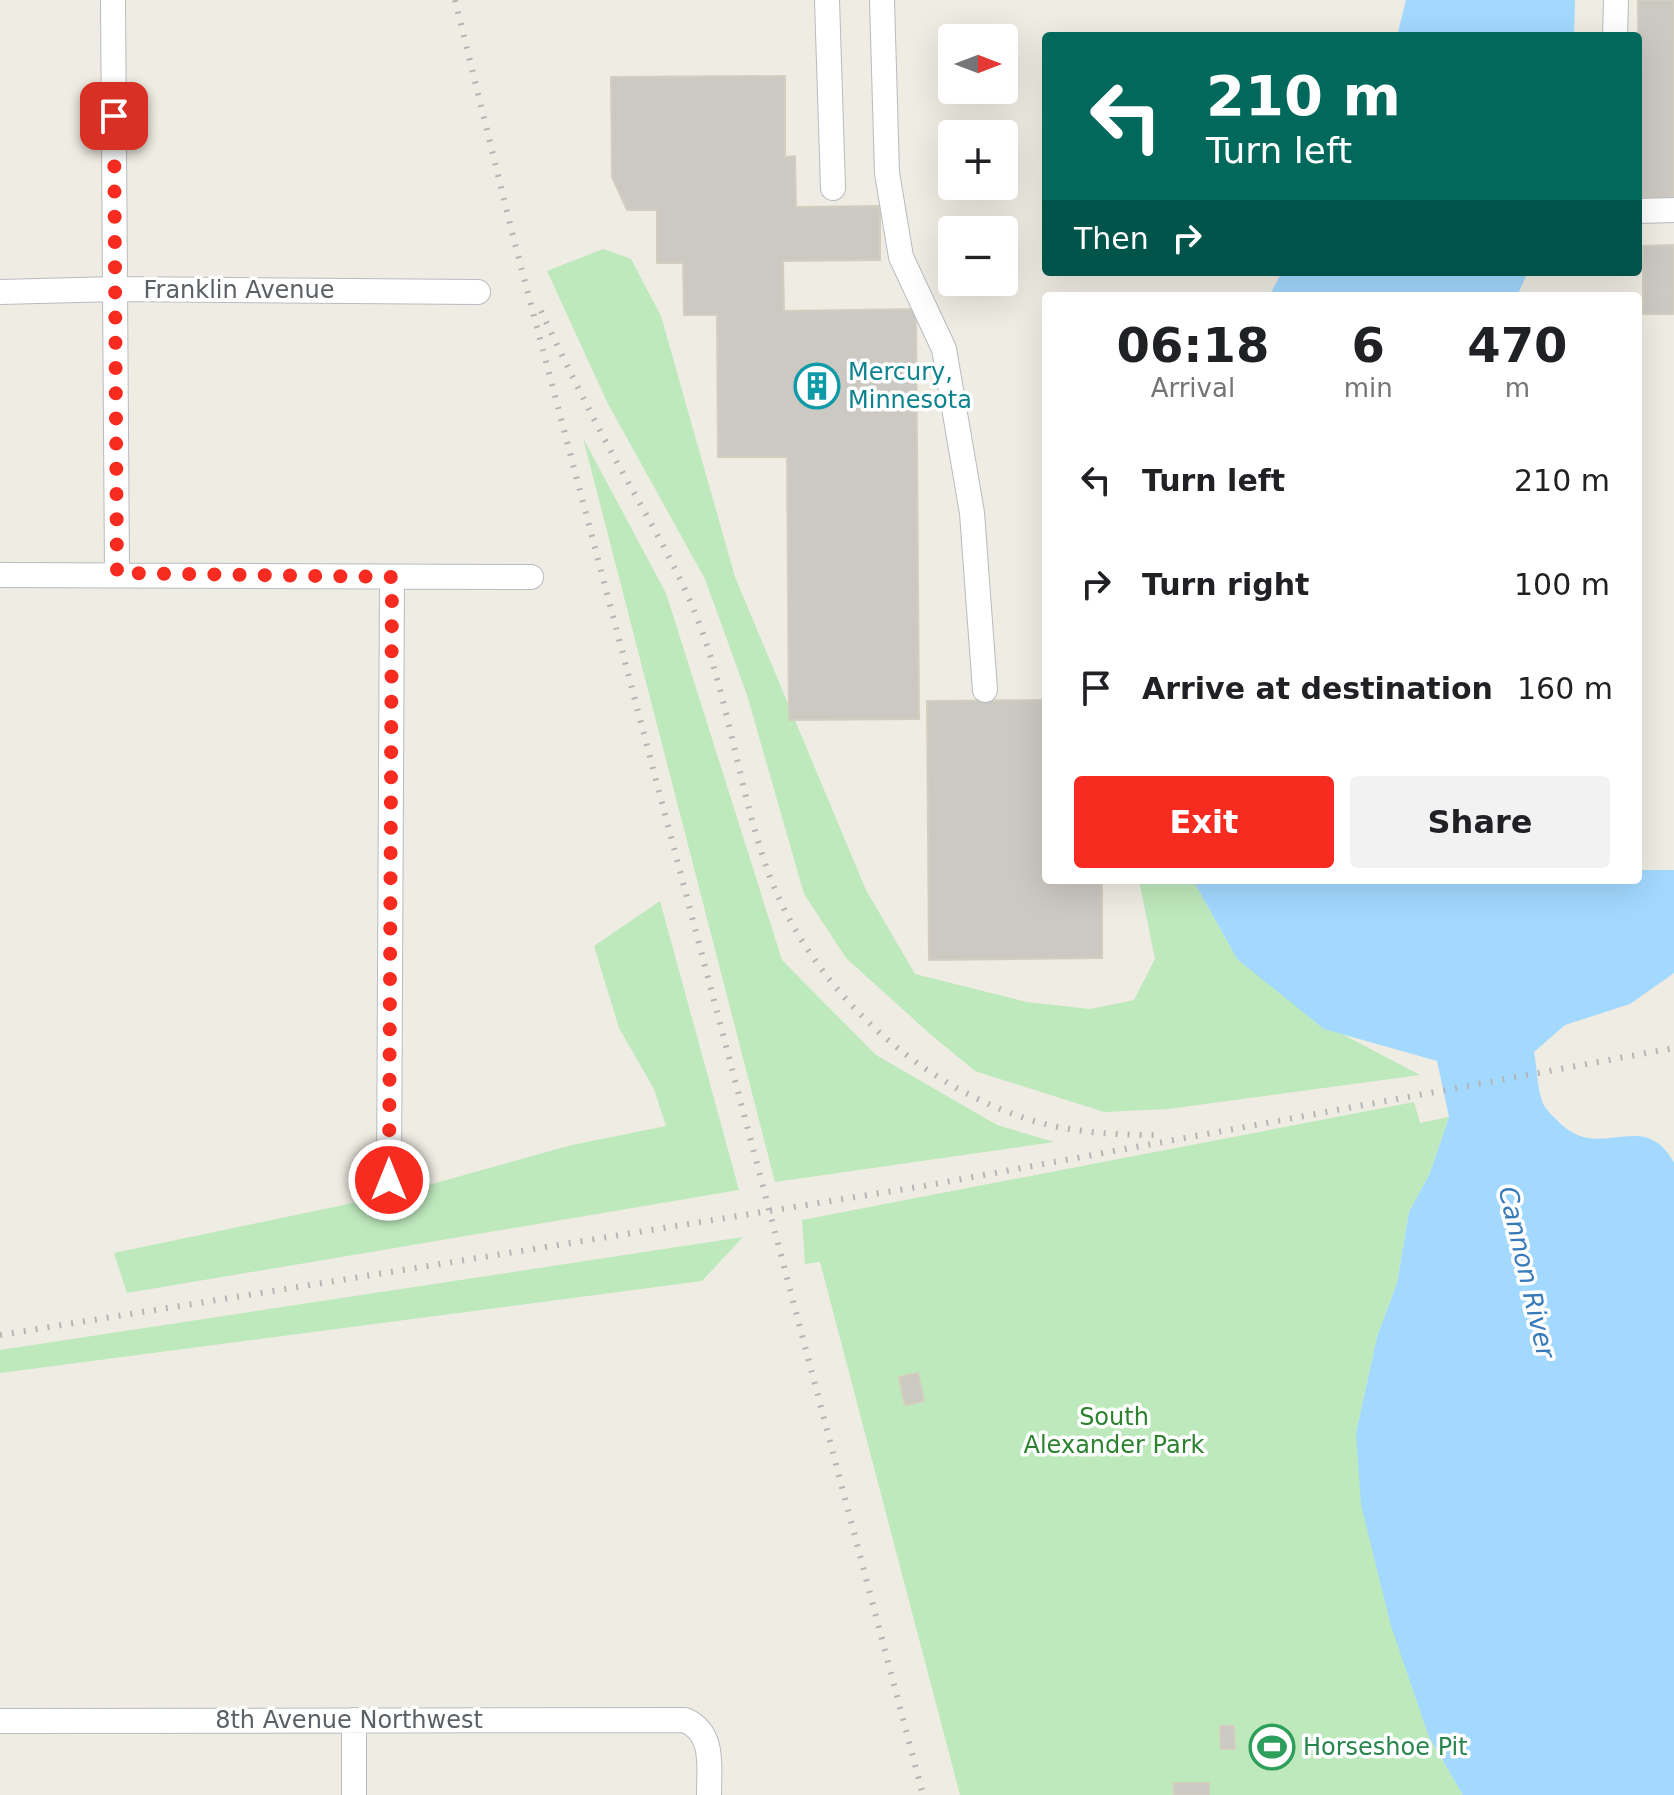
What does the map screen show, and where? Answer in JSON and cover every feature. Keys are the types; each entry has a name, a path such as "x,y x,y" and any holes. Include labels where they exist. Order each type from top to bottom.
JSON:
{"street":[{"path":"113,0 117,573"},
{"path":"827,0 833,188"},
{"path":"882,0 887,173 901,257 944,349 972,513 985,690"},
{"path":"1615,32 1616,0"},
{"path":"1642,211 1674,210"},
{"name":"Franklin Avenue","path":"0,292 116,289 478,292"},
{"path":"0,575 117,573 531,577"},
{"path":"389,1180 392,577"},
{"path":"354,1720 354,1795"},
{"name":"8th Avenue Northwest","path":"0,1721 685,1720 697,1725 707,1741 709,1795"}],"green space":[{"path":"603,249 631,259 661,316 735,577 866,890 915,974 1027,1002 1090,1009 1134,1000 1155,959 1140,884 1195,884 1237,959 1344,1035 1420,1075 1168,1109 1104,1112 975,1071 846,958 804,894 747,695 705,579 608,404 547,271"},
{"path":"583,438 666,593 782,960 876,1055 997,1125 1054,1142 775,1182"},
{"path":"660,901 739,1190 127,1293 114,1253 396,1194 572,1145 666,1126 654,1089 619,1028 594,946"},
{"name":"South Alexander Park","path":"1414,1102 1420,1123 1449,1117 1430,1173 1409,1212 1397,1283 1377,1337 1356,1433 1429,1737 1463,1795 960,1795 820,1262 805,1264 802,1220"},
{"path":"743,1237 702,1281 0,1373 0,1350"}],"water":[{"path":"1406,0 1575,0 1574,32 1398,32"},
{"path":"1280,276 1526,276 1519,292 1271,292"},
{"name":"Cannon River","path":"1642,870 1674,870 1674,973 1630,1004 1565,1025 1534,1052 1543,1104 1573,1133 1588,1138 1648,1138 1662,1146 1674,1163 1674,1795 1463,1795 1429,1737 1391,1626 1361,1505 1356,1433 1377,1337 1397,1283 1409,1212 1430,1173 1449,1117 1437,1061 1324,1029 1237,959 1195,884 1642,884"}],"building":[{"path":"1638,0 1674,0 1674,198 1642,198 1642,32 1638,32"},
{"name":"Mercury, Minnesota","path":"785,76 785,157 795,156 796,207 880,206 880,260 783,261 784,311 916,309 919,719 789,720 787,457 718,457 717,315 684,315 683,263 657,263 657,210 627,210 612,177 611,77"},
{"path":"1674,245 1674,314 1643,314 1643,246"},
{"path":"1042,700 1042,884 1102,884 1102,958 929,960 927,701"},
{"path":"918,1373 924,1401 905,1405 899,1377"},
{"path":"1220,1726 1234,1726 1235,1749 1221,1749"},
{"path":"1174,1783 1209,1783 1209,1795 1174,1795"}],"railway":[{"path":"455,0 514,240 923,1795"},
{"path":"541,311 595,421 679,577 697,618 717,678 765,863 784,909 810,953 841,993 877,1030 917,1063 960,1090 1006,1111 1053,1126 1104,1133 1156,1135"},
{"path":"0,1335 924,1186 1674,1048"}],"place":[{"name":"Mercury, Minnesota","path":"817,386"},
{"name":"Horseshoe Pit","path":"1272,1747"}],"route":[{"path":"114,116 117,573 392,577 389,1180"}]}
